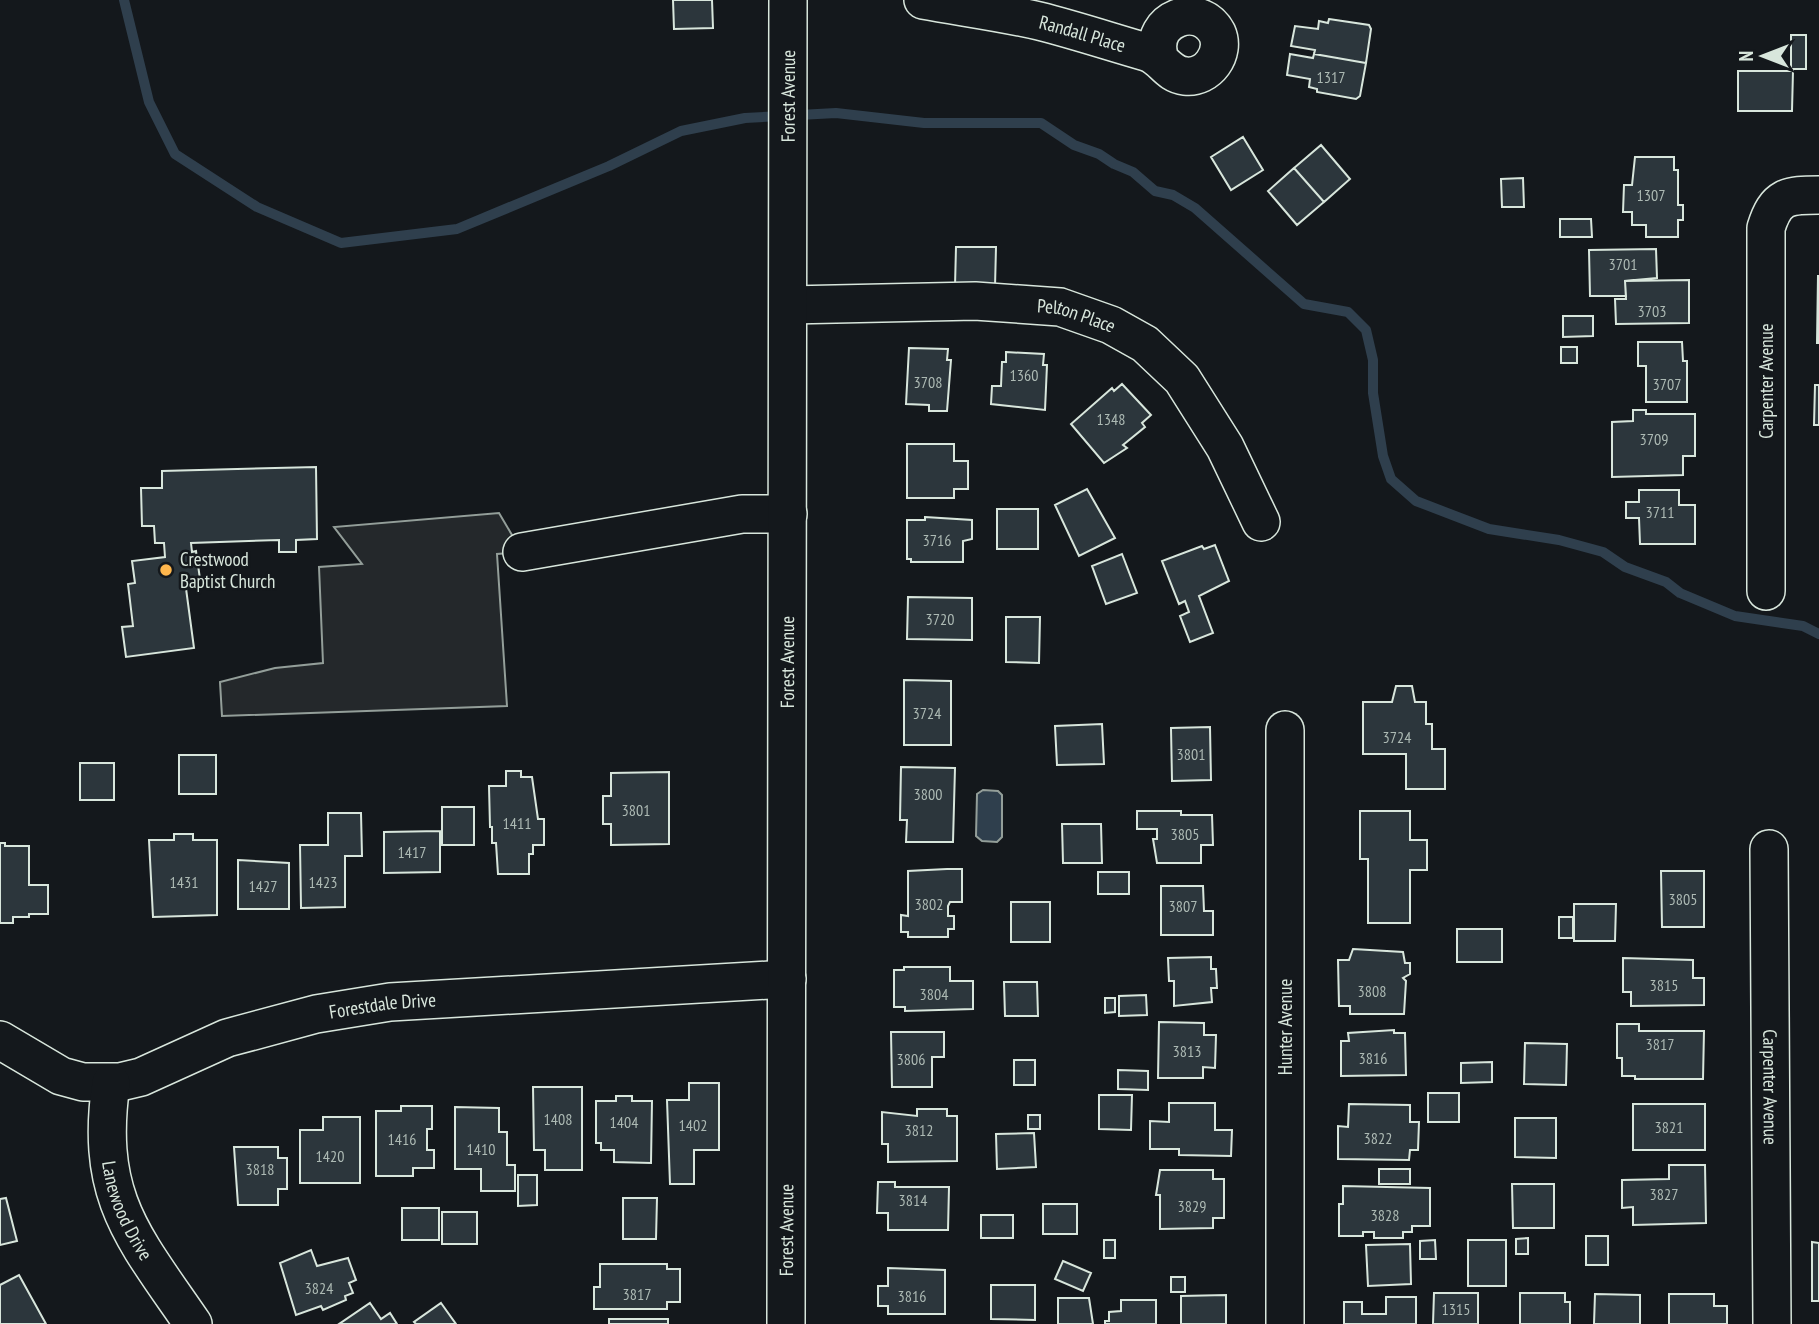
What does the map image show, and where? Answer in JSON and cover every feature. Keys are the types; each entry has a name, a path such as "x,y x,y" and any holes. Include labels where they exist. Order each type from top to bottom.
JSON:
{"street":[{"name":"Randall Place","path":"923,0 1039,21 1159,56"},
{"name":"Forest Avenue","path":"786,1324 788,14"},
{"name":"Carpenter Avenue","path":"1766,591 1766,228 1771,212 1780,201 1812,195"},
{"name":"Pelton Place","path":"789,304 975,300 1060,307 1111,325 1145,344 1182,379 1225,447 1261,522"},
{"path":"522,552 742,514 788,514"},
{"name":"Hunter Avenue","path":"1285,730 1285,1324"},
{"name":"Carpenter Avenue","path":"1769,849 1772,1324"},
{"name":"Forestdale Drive","path":"0,1040 61,1076 83,1082 111,1083 141,1077 227,1038 316,1014 390,1002 787,979"},
{"name":"Lanewood Drive","path":"111,1083 105,1124 107,1166 127,1227 193,1324"}],"shaded area":[{"path":"499,513 522,552 497,554 507,706 222,716 220,682 275,668 323,663 319,567 362,564 334,527"}],"water":[{"path":"983,790 998,791 1002,795 1002,837 997,842 982,841 976,836 977,794"}],"building":[{"path":"673,0 712,0 713,28 674,29"},
{"path":"1329,19 1369,25 1371,29 1366,63 1314,54 1315,50 1291,46 1295,26 1318,29 1319,21 1328,23"},
{"path":"1791,35 1806,35 1806,69 1791,69"},
{"path":"1290,54 1313,58 1314,54 1366,63 1360,96 1356,99 1317,92 1317,89 1309,87 1310,79 1287,75"},
{"path":"1738,71 1793,71 1792,111 1738,111"},
{"path":"1243,137 1263,170 1231,190 1211,157"},
{"path":"1321,145 1350,179 1324,202 1294,168"},
{"path":"1635,157 1674,157 1674,170 1678,170 1678,205 1683,205 1683,220 1678,220 1678,237 1646,237 1646,225 1632,225 1632,212 1623,212 1624,185 1632,185"},
{"path":"1294,168 1324,202 1297,225 1268,191"},
{"path":"1523,178 1524,207 1502,207 1501,179"},
{"path":"1560,219 1591,219 1592,237 1560,237"},
{"path":"956,247 996,247 995,287 955,286"},
{"path":"1656,249 1657,278 1625,281 1626,296 1590,296 1589,250"},
{"path":"1818,276 1819,343 1817,343"},
{"path":"1689,280 1689,323 1616,324 1615,299 1626,299 1625,281"},
{"path":"1563,316 1593,316 1593,336 1563,337"},
{"path":"1638,342 1682,342 1683,361 1687,361 1687,402 1646,402 1646,366 1638,366"},
{"path":"1561,347 1577,347 1577,363 1561,363"},
{"path":"909,348 948,349 947,360 951,360 947,411 929,411 929,405 906,404"},
{"path":"1006,352 1044,354 1043,365 1047,365 1045,410 991,404 992,386 1001,386 1002,362 1006,362"},
{"path":"1122,384 1151,415 1142,423 1145,427 1123,445 1127,448 1104,463 1071,424 1112,388 1114,391"},
{"path":"1815,385 1819,385 1819,425 1814,425"},
{"path":"1633,410 1646,410 1646,414 1695,414 1695,456 1683,456 1683,475 1612,477 1612,422 1633,421"},
{"path":"907,444 954,444 954,461 968,461 968,489 954,489 954,498 907,498"},
{"name":"Crestwood Baptist Church","path":"316,467 317,539 296,540 296,552 279,552 279,540 191,543 192,552 196,551 200,579 185,581 194,648 126,657 122,627 133,626 128,584 135,583 132,561 165,557 164,543 155,543 154,526 142,526 141,488 162,488 162,471"},
{"path":"1087,489 1115,538 1079,556 1055,505"},
{"path":"1639,490 1679,490 1679,505 1695,505 1695,544 1640,544 1639,518 1626,518 1626,502 1639,502"},
{"path":"997,509 1038,509 1038,549 997,549"},
{"path":"925,517 972,520 972,539 963,541 963,562 911,562 911,559 907,559 907,520 925,520"},
{"path":"1215,545 1229,581 1199,596 1213,633 1190,642 1180,616 1189,612 1185,601 1179,604 1162,561 1202,546 1204,549"},
{"path":"1122,554 1137,593 1106,604 1092,566"},
{"path":"908,597 972,598 972,640 907,639"},
{"path":"1006,617 1040,617 1039,663 1006,662"},
{"path":"904,680 951,681 951,745 904,745"},
{"path":"1396,686 1412,686 1415,702 1426,702 1426,724 1432,724 1432,749 1445,749 1445,789 1406,789 1406,754 1363,754 1363,702 1392,702"},
{"path":"1102,724 1104,764 1057,765 1055,726"},
{"path":"1210,727 1211,780 1172,781 1171,728"},
{"path":"179,755 216,755 216,794 179,794"},
{"path":"80,763 114,763 114,800 80,800"},
{"path":"901,767 955,768 953,842 906,842 907,820 900,820"},
{"path":"506,771 521,771 521,777 532,777 538,819 544,819 544,845 533,845 533,854 529,854 529,874 498,874 496,843 492,843 490,827 489,786 506,786"},
{"path":"669,772 669,844 611,845 611,824 603,824 603,796 611,796 611,773"},
{"path":"442,807 474,807 474,845 442,845"},
{"path":"1137,811 1181,811 1181,815 1212,815 1213,845 1201,845 1201,863 1157,863 1153,839 1157,839 1157,829 1137,829"},
{"path":"1360,811 1410,811 1410,840 1427,840 1427,870 1410,870 1410,923 1368,923 1368,859 1360,859"},
{"path":"328,813 361,813 362,856 345,856 345,907 301,908 300,845 328,845"},
{"path":"1062,824 1101,824 1102,863 1063,863"},
{"path":"440,831 440,872 384,873 384,832"},
{"path":"174,834 193,834 193,840 217,840 217,915 153,917 149,840 174,840"},
{"path":"0,843 5,843 5,846 29,846 29,885 48,885 48,914 13,917 13,923 0,923"},
{"path":"238,860 289,863 289,909 238,909"},
{"path":"962,869 962,902 950,902 948,906 948,916 954,916 954,929 948,929 948,937 908,937 908,932 901,932 901,915 908,916 908,871"},
{"path":"1661,871 1704,871 1704,927 1662,927"},
{"path":"1098,872 1129,872 1129,894 1098,894"},
{"path":"1161,886 1203,886 1204,911 1213,911 1213,935 1161,935"},
{"path":"1011,902 1050,902 1050,942 1011,942"},
{"path":"1574,904 1616,904 1615,941 1574,941"},
{"path":"1559,917 1573,917 1573,938 1559,938"},
{"path":"1457,929 1502,929 1502,962 1457,962"},
{"path":"1353,949 1403,952 1405,963 1410,963 1410,974 1403,978 1406,981 1404,1014 1350,1014 1350,1006 1339,1006 1338,960 1349,960"},
{"path":"1211,957 1211,969 1216,969 1217,988 1211,988 1212,1002 1174,1006 1174,981 1169,981 1168,958"},
{"path":"1623,958 1693,960 1693,978 1704,978 1704,1005 1631,1006 1631,992 1623,992"},
{"path":"904,967 950,967 950,981 973,981 973,1009 905,1011 905,1007 894,1007 894,970 904,970"},
{"path":"1004,982 1037,982 1038,1016 1005,1016"},
{"path":"1146,995 1147,1015 1119,1016 1119,996"},
{"path":"1105,998 1115,998 1115,1012 1105,1013"},
{"path":"1159,1022 1204,1023 1204,1035 1216,1035 1215,1068 1203,1067 1203,1078 1158,1078"},
{"path":"1617,1024 1639,1024 1639,1031 1704,1031 1703,1079 1635,1079 1635,1076 1622,1076 1622,1058 1617,1058"},
{"path":"1394,1030 1394,1033 1405,1033 1406,1075 1341,1076 1341,1041 1349,1041 1348,1033"},
{"path":"891,1032 944,1032 944,1057 932,1057 932,1087 892,1087"},
{"path":"1525,1043 1567,1044 1566,1085 1524,1084"},
{"path":"1014,1060 1035,1060 1035,1085 1014,1085"},
{"path":"1492,1062 1492,1082 1461,1083 1461,1063"},
{"path":"1118,1070 1148,1071 1148,1090 1118,1089"},
{"path":"689,1083 719,1083 719,1150 694,1150 694,1184 670,1184 667,1100 689,1100"},
{"path":"533,1087 582,1087 582,1170 545,1170 545,1150 534,1150"},
{"path":"1428,1093 1459,1093 1459,1122 1428,1122"},
{"path":"1099,1095 1132,1095 1131,1130 1099,1129"},
{"path":"616,1096 632,1096 632,1101 652,1101 651,1163 614,1162 614,1150 601,1150 601,1143 596,1143 596,1101 616,1101"},
{"path":"1169,1103 1215,1103 1215,1130 1232,1130 1231,1156 1179,1155 1179,1149 1150,1149 1150,1121 1169,1122"},
{"path":"1349,1104 1410,1105 1410,1122 1419,1122 1418,1150 1410,1150 1409,1160 1338,1159 1338,1126 1348,1127"},
{"path":"1633,1104 1705,1104 1705,1150 1633,1150"},
{"path":"401,1106 432,1106 432,1129 427,1129 427,1150 434,1150 434,1168 413,1168 413,1176 376,1176 376,1111 401,1111"},
{"path":"455,1107 499,1108 499,1132 507,1132 507,1165 515,1165 515,1191 481,1191 481,1169 455,1169"},
{"path":"917,1109 947,1109 947,1116 957,1116 957,1161 888,1162 888,1144 882,1144 882,1112 917,1116"},
{"path":"1028,1115 1040,1115 1040,1129 1028,1129"},
{"path":"323,1117 360,1117 360,1183 300,1183 300,1130 323,1130"},
{"path":"1515,1118 1556,1118 1556,1158 1515,1157"},
{"path":"1034,1133 1036,1167 997,1169 996,1134"},
{"path":"234,1147 278,1147 278,1158 287,1158 287,1189 278,1189 278,1205 238,1205"},
{"path":"1669,1165 1705,1165 1706,1223 1633,1225 1633,1207 1622,1208 1622,1180 1669,1179"},
{"path":"1379,1169 1410,1169 1410,1184 1379,1184"},
{"path":"1160,1170 1213,1170 1213,1179 1224,1179 1224,1218 1213,1218 1213,1228 1160,1229 1160,1195 1156,1195"},
{"path":"518,1175 537,1175 537,1205 518,1206"},
{"path":"878,1182 895,1182 895,1187 949,1187 948,1230 888,1230 888,1213 877,1213"},
{"path":"1512,1184 1554,1184 1554,1228 1513,1228"},
{"path":"1343,1186 1430,1188 1430,1226 1412,1226 1412,1232 1403,1232 1403,1238 1374,1238 1374,1232 1363,1232 1363,1236 1339,1236 1339,1204 1343,1204"},
{"path":"6,1198 17,1241 0,1245 0,1199"},
{"path":"623,1198 657,1198 656,1239 623,1239"},
{"path":"1043,1204 1077,1204 1077,1234 1043,1234"},
{"path":"402,1208 439,1208 439,1240 402,1240"},
{"path":"442,1212 477,1212 477,1244 442,1244"},
{"path":"981,1215 1013,1215 1013,1238 981,1238"},
{"path":"1586,1236 1608,1236 1608,1265 1586,1265"},
{"path":"1528,1238 1528,1254 1516,1254 1516,1239"},
{"path":"1104,1240 1115,1240 1115,1258 1104,1258"},
{"path":"1435,1240 1436,1259 1420,1259 1420,1241"},
{"path":"1468,1240 1506,1240 1506,1286 1468,1286"},
{"path":"1812,1242 1819,1243 1819,1301 1812,1301"},
{"path":"1410,1244 1411,1284 1368,1286 1366,1245"},
{"path":"311,1250 317,1266 348,1258 356,1280 349,1283 353,1293 345,1296 346,1300 323,1310 321,1306 296,1315 280,1263"},
{"path":"1063,1261 1091,1273 1083,1291 1055,1279"},
{"path":"600,1264 667,1264 667,1269 680,1269 680,1302 667,1302 667,1309 594,1309 594,1287 600,1287"},
{"path":"888,1268 945,1270 945,1314 888,1314 888,1306 878,1306 878,1286 888,1286"},
{"path":"19,1275 46,1324 0,1324 0,1285"},
{"path":"1171,1277 1185,1277 1185,1292 1171,1292"},
{"path":"991,1285 1035,1285 1035,1320 991,1319"},
{"path":"1434,1293 1478,1293 1478,1324 1433,1324"},
{"path":"1520,1293 1565,1293 1565,1302 1570,1302 1570,1324 1520,1324"},
{"path":"1595,1294 1640,1295 1640,1324 1594,1324"},
{"path":"1669,1294 1714,1294 1714,1306 1727,1306 1727,1324 1669,1324"},
{"path":"1226,1295 1226,1324 1181,1324 1181,1296"},
{"path":"1386,1297 1416,1297 1416,1324 1344,1324 1344,1302 1362,1302 1362,1314 1386,1314"},
{"path":"1058,1298 1089,1298 1093,1324 1058,1324"},
{"path":"1121,1300 1156,1300 1156,1324 1105,1324 1105,1321 1109,1321 1109,1312 1121,1311"},
{"path":"370,1303 381,1319 390,1313 397,1324 339,1324"},
{"path":"441,1303 456,1324 414,1322"},
{"path":"609,1319 668,1319 668,1324 609,1324"}],"waterway":[{"path":"124,0 149,102 175,154 257,207 341,243 457,229 609,166 681,131 745,118 836,113 924,123 1041,123 1074,145 1099,154 1133,172 1155,191 1173,195 1195,208 1304,304 1348,312 1366,330 1373,360 1373,393 1383,456 1391,479 1416,501 1489,529 1559,540 1603,552 1625,567 1666,582 1680,593 1735,616 1803,626 1819,634"}],"place":[{"name":"Crestwood Baptist Church","path":"166,570"}]}
